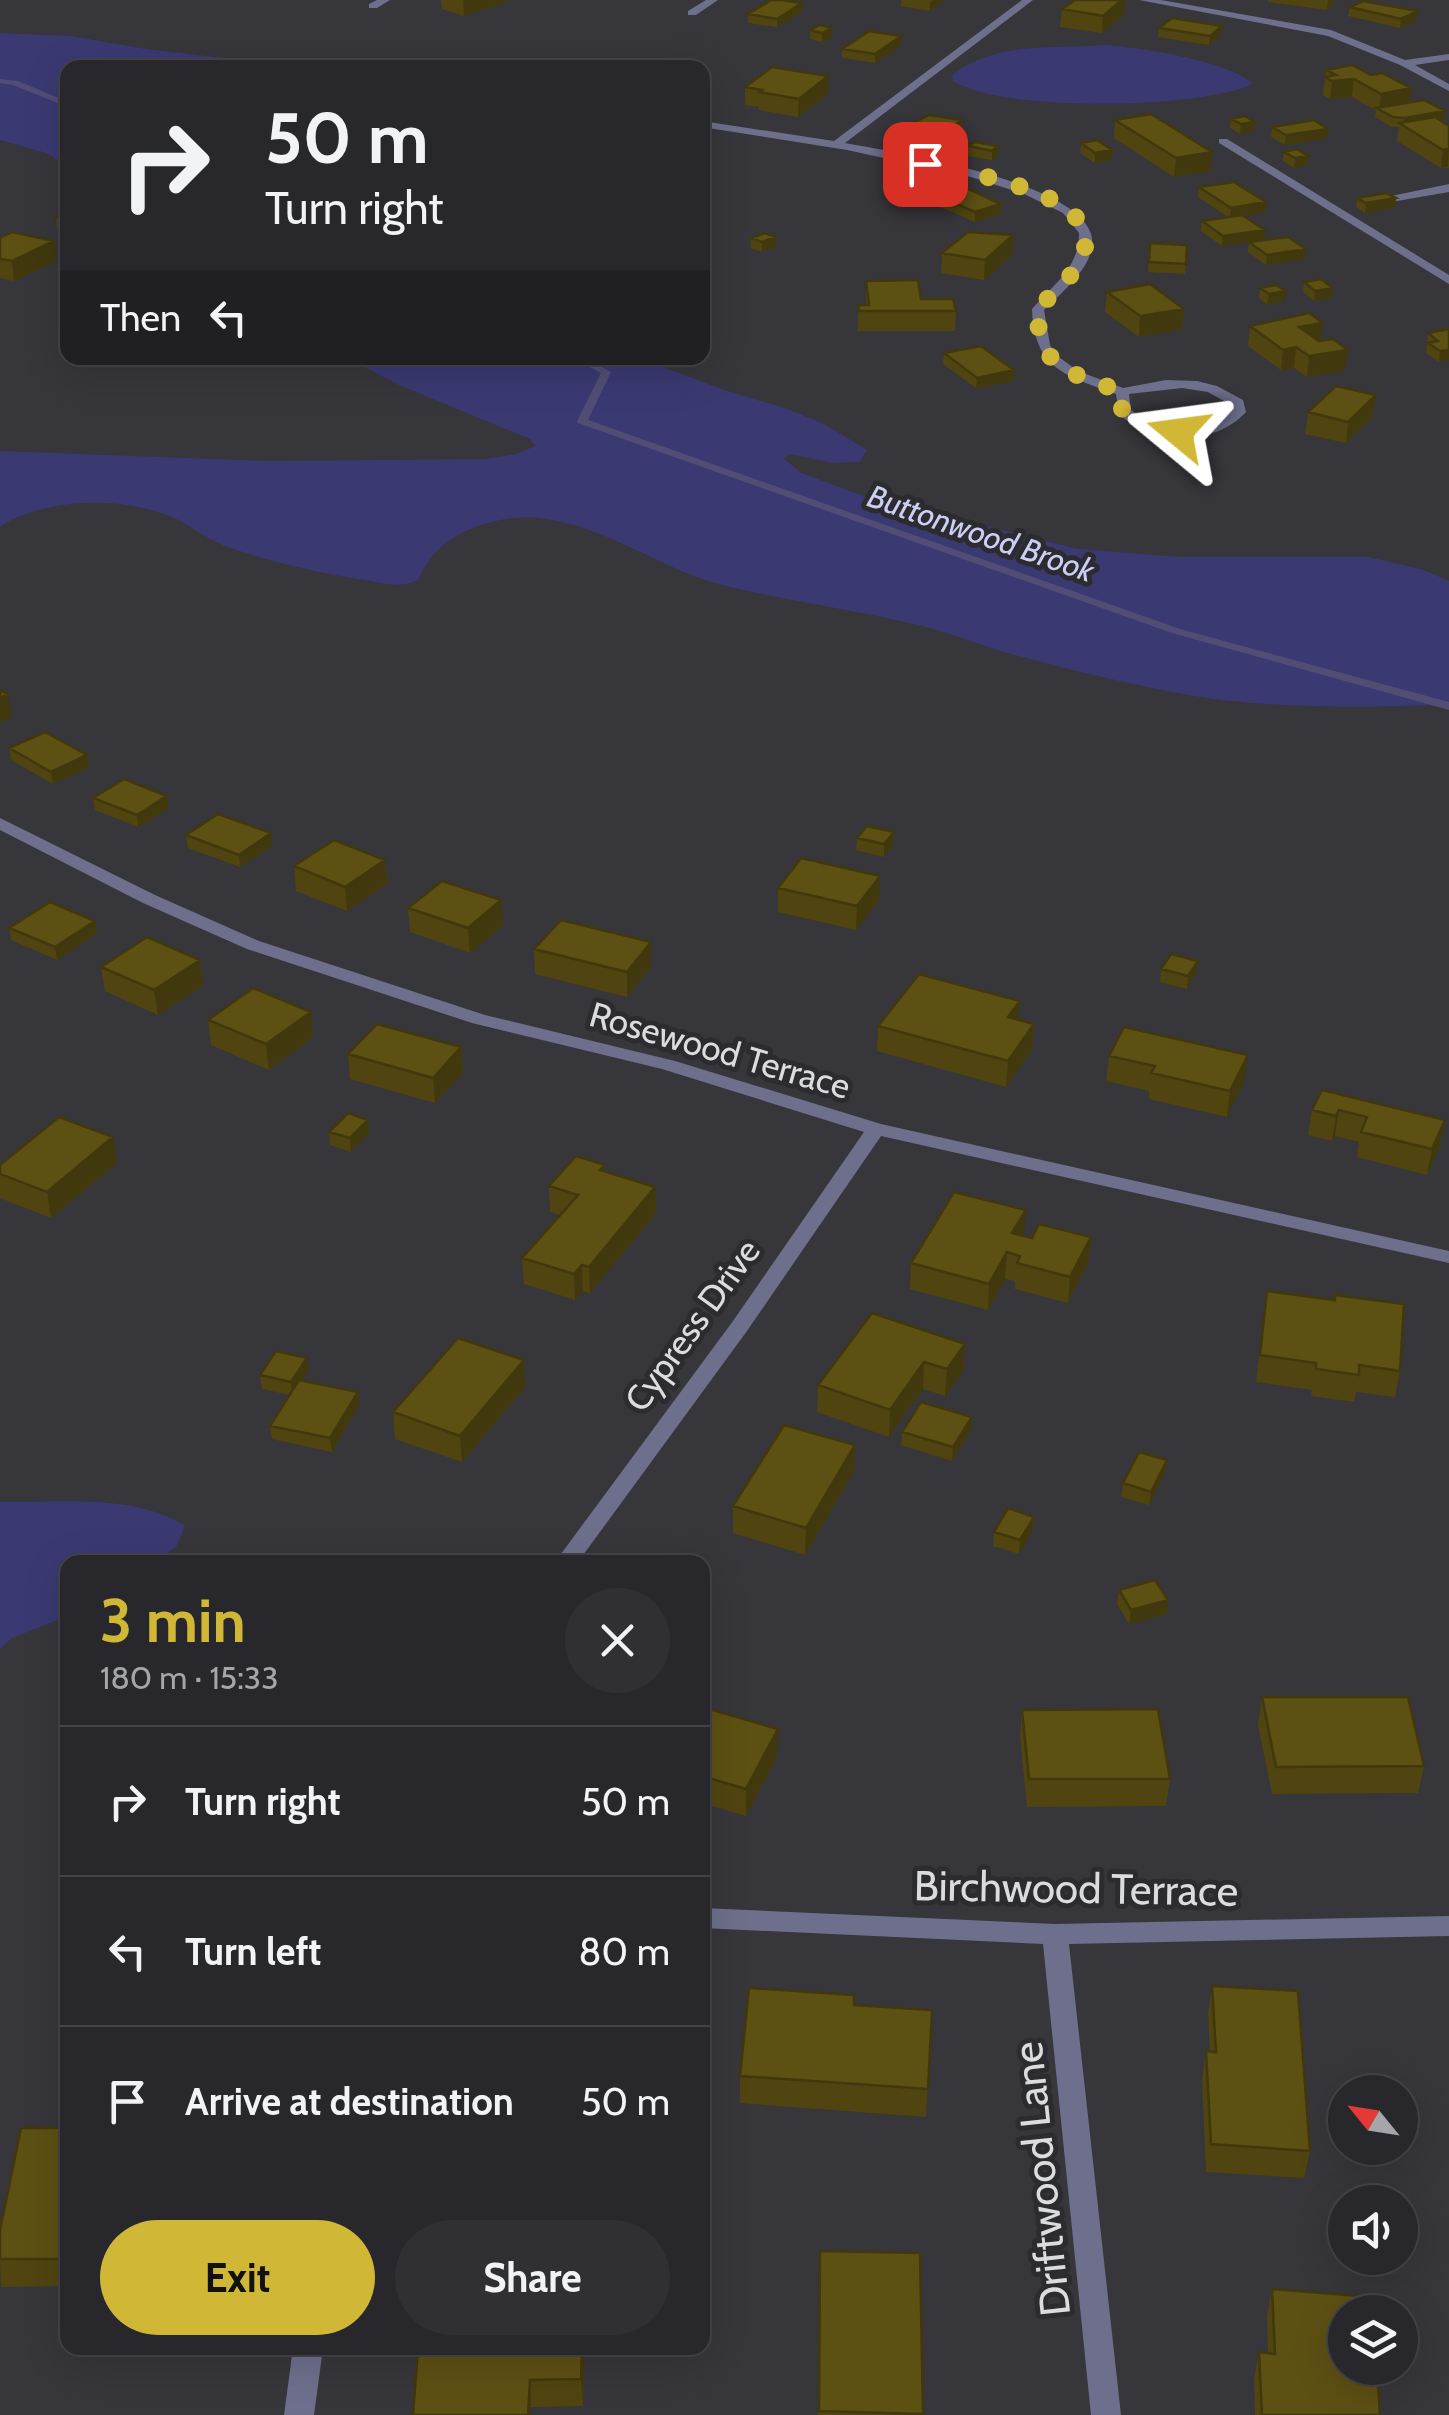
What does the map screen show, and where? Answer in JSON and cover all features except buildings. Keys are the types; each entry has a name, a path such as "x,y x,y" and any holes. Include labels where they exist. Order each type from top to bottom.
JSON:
{"street":[{"path":"692,13 713,0"},
{"path":"834,146 1028,0"},
{"path":"1144,0 1315,28 1404,63 1449,88"},
{"path":"1404,63 1449,56"},
{"path":"710,125 997,180 1035,192 1070,212 1083,226 1085,248 1069,277 1038,308 1040,341 1052,362 1122,392 1160,384 1198,386 1234,399 1239,412 1217,430 1169,431 1127,416 1121,405 1122,392"},
{"path":"1223,141 1449,280"},
{"path":"1332,208 1449,188"},
{"name":"Rosewood Terrace","path":"0,822 149,899 253,945 350,980 479,1019 668,1065 876,1129 1449,1257"},
{"name":"Cypress Drive","path":"571,1555 740,1326 876,1129"},
{"name":"Birchwood Terrace","path":"710,1918 1055,1934 1449,1926"},
{"name":"Driftwood Lane","path":"1055,1934 1106,2415"},
{"path":"299,2415 307,2355"}],"shaded area":[{"path":"0,33 71,36 241,60 60,60 60,161 0,140"},
{"path":"1105,45 1204,62 1253,84 1190,99 1100,104 1011,98 976,91 952,80 953,74 971,63 1007,51"},
{"path":"361,365 658,365 788,409 824,424 867,450 860,462 834,463 790,454 784,459 802,473 861,495 1078,549 1182,557 1369,557 1424,570 1449,581 1449,705 1278,705 1157,689 1015,655 914,624 722,585 585,529 538,518 503,520 468,530 438,550 419,579 397,585 291,566 217,543 172,517 124,504 59,506 0,526 0,451 269,461 485,459 535,446 530,439 399,385"},
{"path":"0,1502 119,1504 143,1508 185,1526 176,1547 165,1555 60,1555 60,1619 10,1639 0,1649"}],"waterway":[{"name":"Buttonwood Brook","path":"0,81 60,102"},
{"name":"Buttonwood Brook","path":"592,365 606,372 582,421 1176,631 1449,706"}],"route":[{"path":"925,164 1017,185 1050,199 1078,219 1085,233 1085,248 1069,277 1038,308 1043,348 1052,362 1122,392 1121,405 1127,416 1149,427 1178,432"}]}
